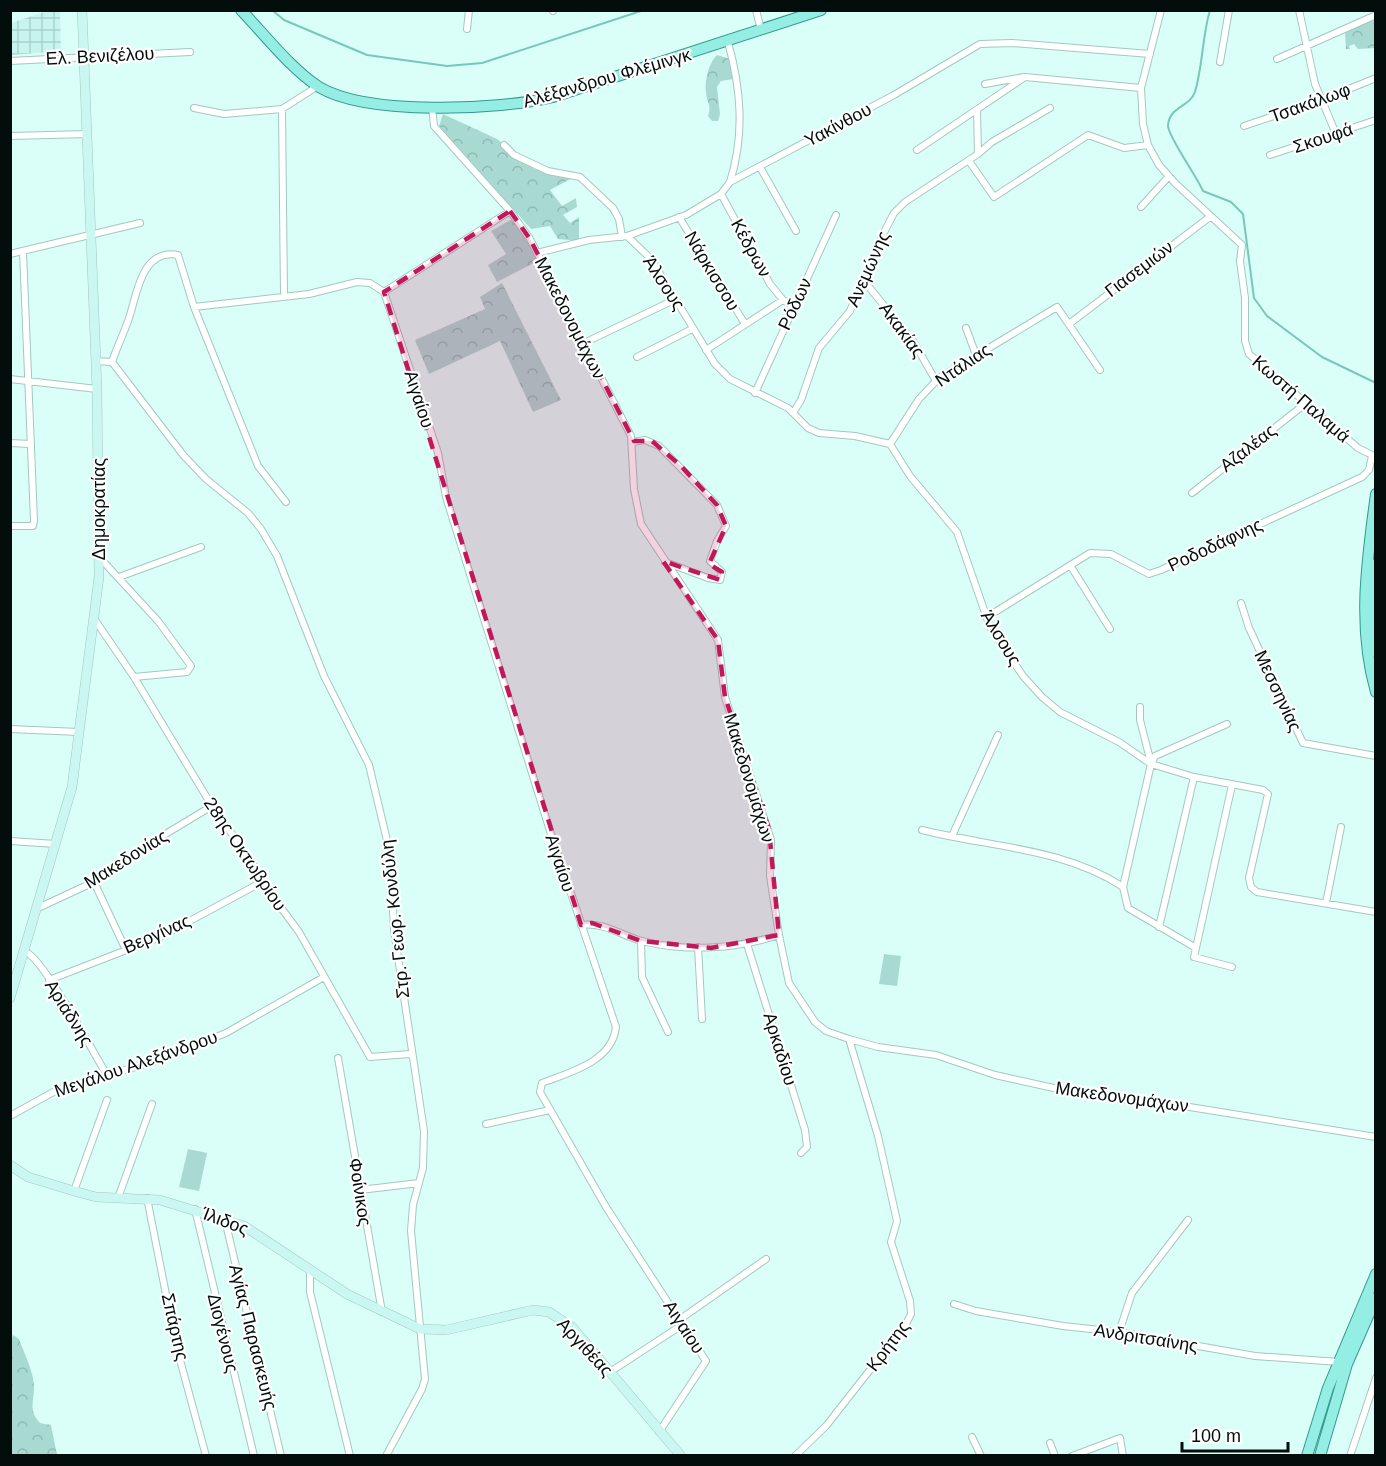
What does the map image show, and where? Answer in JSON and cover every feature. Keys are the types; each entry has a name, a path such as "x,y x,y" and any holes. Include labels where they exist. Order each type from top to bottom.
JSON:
{"main road":[{"name":"Αλέξανδρου Φλέμινγκ","path":"241,10 318,86 354,101 431,106 502,106 537,101 728,42 820,10"},
{"path":"1376,494 1366,566 1364,611 1368,660 1376,692"},
{"path":"1376,564 1373,610 1376,652"},
{"path":"1307,1455 1321,1407 1376,1274"},
{"path":"1320,1455 1347,1364 1376,1298"}],"street":[{"name":"Δημοκρατίας","path":"10,998 26,952 72,787 100,558 97,389 82,10"},
{"path":"467,29 469,10"},
{"path":"756,10 761,30"},
{"name":"Κωστή Παλαμά","path":"1161,10 1141,88 1143,124 1148,145 1168,176 1242,245 1240,261 1245,298 1245,341 1249,354 1305,404 1365,453 1374,457"},
{"path":"1220,62 1229,10"},
{"path":"1299,10 1315,84 1324,99 1336,134"},
{"path":"1277,59 1376,15"},
{"path":"728,42 736,71 741,125 730,182"},
{"name":"Υακίνθου","path":"537,253 589,240 625,236 679,217 721,194 730,182 894,95 980,44 1012,43 1149,54"},
{"name":"Ελ. Βενιζέλου","path":"10,61 190,52"},
{"path":"985,84 1025,77 1141,88"},
{"path":"917,150 976,111 984,103 1011,89 1025,77"},
{"name":"Τσακάλωφ","path":"1244,126 1324,99 1376,78"},
{"path":"194,108 224,114 282,109 318,86"},
{"name":"Μακεδονομάχων","path":"431,106 434,126 523,227 633,442 636,510 641,524 663,561 698,609 720,648 725,697 771,840 771,876 779,935 789,983 801,1003 826,1031 849,1040 878,1047 936,1054 995,1075 1085,1095 1171,1104 1376,1137"},
{"name":"Ανεμώνης","path":"793,412 801,400 819,348 850,311 879,242 899,207 969,161 992,142 1050,108"},
{"path":"282,109 284,296"},
{"path":"976,111 978,154"},
{"name":"Σκουφά","path":"1270,155 1376,120"},
{"path":"10,136 88,134"},
{"path":"969,161 994,196 1088,135 1124,148 1148,145"},
{"path":"504,145 514,155 548,171 580,177 613,208 625,236"},
{"path":"760,167 796,231"},
{"path":"1141,207 1168,176"},
{"name":"Κέδρων","path":"721,194 771,284 783,300"},
{"path":"194,307 309,294 357,282 370,283 384,292 510,211"},
{"name":"Ρόδων","path":"755,393 836,214"},
{"name":"Γιασεμιών","path":"1069,324 1211,216"},
{"name":"Νάρκισσου","path":"679,217 745,324"},
{"path":"10,254 140,223"},
{"name":"Άλσους","path":"625,236 651,259 692,329 720,371 755,393 793,412 808,428 819,433 855,436 890,444 910,476 957,532 987,617 1006,652 1042,697 1060,712 1119,742 1151,764 1194,777 1263,790 1268,794 1249,879 1251,887 1257,892 1376,912"},
{"path":"10,526 33,526 23,252"},
{"path":"95,361 112,362 128,322 138,281 147,267 161,257 173,254 181,258 194,307 258,466 286,502"},
{"name":"Ακακίας","path":"864,281 907,334 936,381"},
{"name":"Αιγαίου","path":"384,292 438,453 446,496 581,925 616,1027 615,1038 610,1048 585,1066 543,1083 540,1092 606,1207 706,1361 659,1432"},
{"path":"584,343 676,299"},
{"path":"706,350 783,300 794,306"},
{"name":"Ντάλιας","path":"890,444 919,399 936,381 1057,307 1069,324"},
{"path":"1069,324 1100,370"},
{"path":"966,328 976,355"},
{"path":"637,357 692,329"},
{"name":"Στρ. Γεωρ. Κονδύλη","path":"112,362 184,456 206,479 248,513 261,530 277,556 324,676 369,765 390,853 394,930 410,1054 418,1086 424,1131 423,1168 411,1231 425,1379 422,1389 386,1455"},
{"path":"10,379 97,389"},
{"name":"Αζαλέας","path":"1192,493 1305,404"},
{"path":"633,442 645,440 659,446 717,505 726,526 717,541 711,560 712,565 722,572 720,580 708,578 663,561"},
{"path":"10,443 31,444"},
{"name":"Ροδοδάφνης","path":"987,617 1084,555 1102,552 1111,554 1144,572 1154,573 1362,477 1369,470 1374,457"},
{"path":"119,577 201,547"},
{"path":"100,558 158,621 191,666 187,672 134,676"},
{"path":"1071,565 1110,629"},
{"name":"Μεσσηνίας","path":"1240,603 1248,627 1303,743 1376,756"},
{"name":"28ης Οκτωβρίου","path":"94,620 134,676 212,806 252,862 262,882 299,932 370,1057 410,1054"},
{"path":"1140,707 1140,720 1151,764 1123,887 1128,908 1196,948"},
{"path":"1151,764 1161,753 1227,724"},
{"path":"10,729 80,732"},
{"path":"952,836 998,735"},
{"path":"1159,927 1194,777"},
{"path":"1232,784 1194,957 1232,967"},
{"name":"Μακεδονίας","path":"38,908 94,882 144,847 212,806"},
{"path":"1326,903 1341,827"},
{"path":"922,830 1026,850 1075,863 1102,873 1123,887"},
{"path":"10,840 56,844"},
{"path":"94,882 125,948"},
{"name":"Βεργίνας","path":"49,980 175,930 262,882"},
{"path":"581,925 592,924 623,932 641,940 698,947 747,944 779,935"},
{"path":"641,940 642,977 668,1032"},
{"name":"Αρκαδίου","path":"747,944 805,1130 807,1147 801,1153"},
{"path":"698,947 702,1019"},
{"name":"Αριάδνης","path":"26,952 31,955 49,980 108,1077"},
{"name":"Μεγάλου Αλεξάνδρου","path":"10,1116 57,1090 108,1077 156,1061 226,1033 324,977"},
{"name":"Κρήτης","path":"795,1455 830,1422 906,1324 911,1314 910,1300 898,1260 892,1250 891,1242 897,1221 878,1136 849,1040"},
{"name":"Φοίνικος","path":"338,1058 382,1313"},
{"path":"74,1191 107,1100"},
{"path":"118,1198 152,1104"},
{"path":"486,1124 550,1110"},
{"name":"Ίλιδος","path":"10,1165 28,1177 74,1191 118,1198 147,1198 195,1209 225,1219 257,1233 382,1313 420,1329"},
{"path":"360,1190 419,1183"},
{"name":"Σπάρτης","path":"147,1198 176,1345 206,1455"},
{"name":"Διογένους","path":"195,1209 254,1455"},
{"name":"Αγίας Παρασκευής","path":"225,1219 281,1455"},
{"path":"1119,1332 1132,1293 1188,1220"},
{"path":"609,1372 681,1323 766,1259"},
{"path":"310,1269 310,1292 350,1455"},
{"name":"Ανδριτσαίνης","path":"954,1305 1063,1326 1119,1332 1255,1356 1339,1362"},
{"name":"Αργιθέας","path":"420,1329 446,1330 523,1312 549,1312 573,1328 659,1432 681,1455"},
{"path":"1350,1455 1372,1398 1376,1378"},
{"path":"972,1437 981,1455"},
{"path":"1072,1455 1120,1438 1123,1455"},
{"path":"1050,1443 1055,1455"}],"highlighted area":[{"path":"510,211 530,239 634,441 652,441 681,466 717,505 726,526 709,564 722,572 720,580 663,561 718,640 725,697 769,829 779,935 764,940 711,948 641,941 592,923 581,925 384,292"}],"shaded area":[{"path":"47,11 60,11 61,51 11,55 11,23"}],"green space":[{"path":"1375,18 1375,48 1358,49 1354,44 1349,46 1350,49 1346,49 1345,32"},
{"path":"717,55 730,59 733,79 721,81 717,87 720,114 718,121 712,121 708,116 706,83 709,67"},
{"path":"443,114 497,139 534,169 574,177 550,190 562,206 576,198 577,207 563,215 570,223 579,217 579,241 558,239 550,226 531,229 439,126"},
{"path":"514,218 538,261 497,282 488,265 506,254 491,231"},
{"path":"502,283 561,400 533,412 500,341 429,374 415,340 485,309 480,297"},
{"path":"884,954 901,956 897,986 879,984"},
{"path":"188,1149 207,1153 199,1191 179,1187"},
{"path":"13,1335 19,1339 32,1375 34,1414 40,1423 51,1425 57,1455 11,1455 10,1344"}],"waterway":[{"path":"272,10 284,20 367,55 447,66 482,63 644,10"},
{"path":"1210,10 1195,92 1169,119 1169,131 1203,191 1231,202 1243,214 1254,298 1267,316 1322,357 1376,383"}]}
